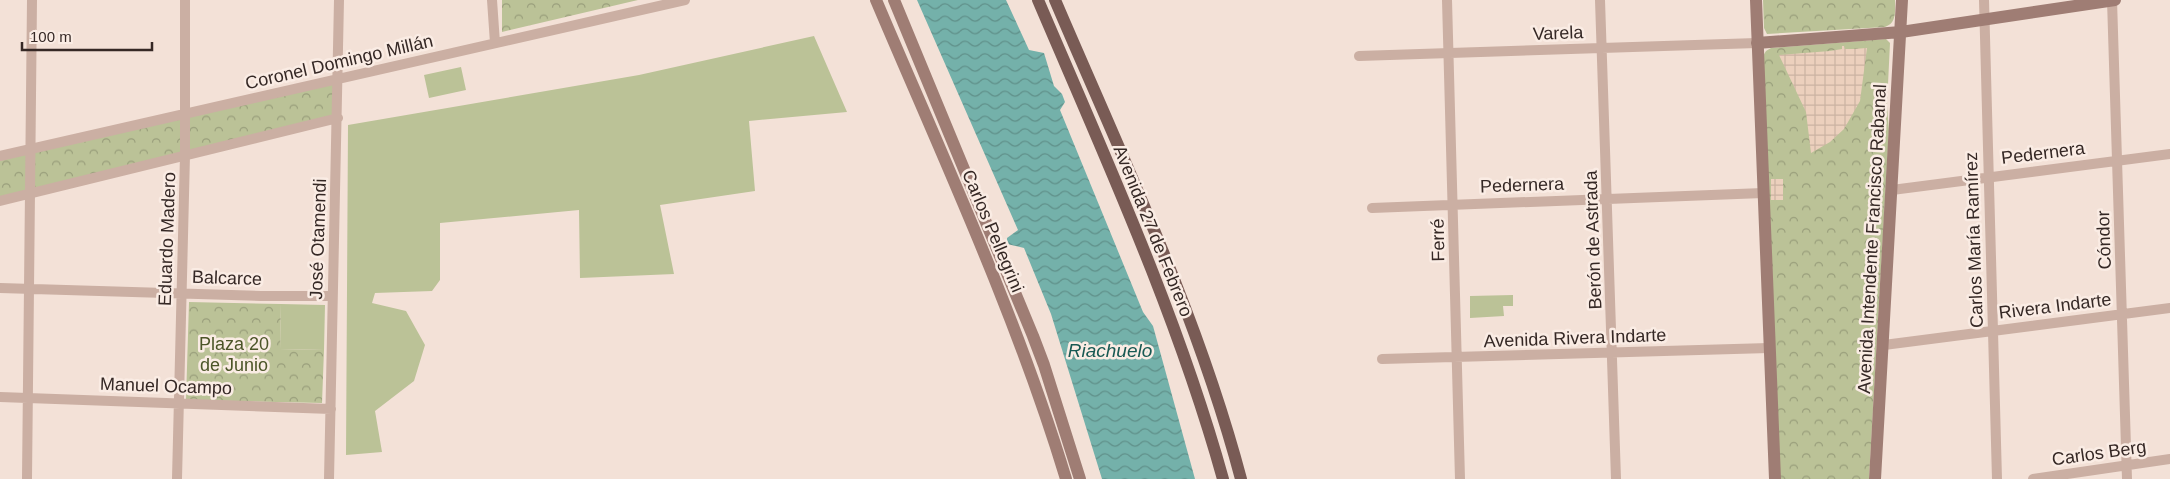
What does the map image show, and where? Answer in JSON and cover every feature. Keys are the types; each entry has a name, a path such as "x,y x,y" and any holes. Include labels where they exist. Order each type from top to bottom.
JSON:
{"main road":[{"name":"Carlos Pellegrini","path":"876,0 982,249 1036,387 1066,479"},
{"name":"Carlos Pellegrini","path":"894,0 1041,358 1080,479"},
{"path":"1038,0 1074,86 1071,99 1084,129 1086,131 1093,130 1108,124"},
{"name":"Avenida 27 de Febrero","path":"1055,0 1165,258 1204,360 1240,479"},
{"path":"1756,0 1775,479"},
{"name":"Avenida Intendente Francisco Rabanal","path":"1875,479 1902,0"},
{"path":"1757,43 1901,32 2113,0"},
{"name":"Avenida 27 de Febrero","path":"1093,130 1159,288 1202,405 1223,479"}],"street":[{"path":"27,479 32,0"},
{"name":"Eduardo Madero","path":"177,479 181,403 180,293 186,155 185,0"},
{"name":"José Otamendi","path":"329,479 339,0"},
{"path":"492,0 495,43"},
{"name":"Coronel Domingo Millán","path":"0,156 685,0"},
{"name":"Ferré","path":"1447,0 1460,479"},
{"name":"Berón de Astrada","path":"1600,0 1616,479"},
{"name":"Carlos María Ramírez","path":"1984,0 1983,19 1997,479"},
{"name":"Cóndor","path":"2113,0 2127,479"},
{"name":"Varela","path":"1359,56 1757,43"},
{"path":"0,201 338,118"},
{"name":"Pedernera","path":"1892,190 2170,154"},
{"name":"Pedernera","path":"1372,208 1764,193"},
{"name":"Balcarce","path":"0,288 261,296 332,296"},
{"name":"Rivera Indarte","path":"1884,345 2170,308"},
{"name":"Avenida Rivera Indarte","path":"1382,360 1769,348"},
{"name":"Manuel Ocampo","path":"0,398 330,409"},
{"name":"Carlos Berg","path":"2033,479 2170,459"}],"green space":[{"path":"502,0 638,0 502,32"},
{"path":"1763,0 1895,0 1895,12 1892,23 1885,27 1767,34 1764,28"},
{"path":"814,36 847,112 749,121 755,191 660,205 674,274 580,278 579,210 440,223 440,280 432,291 375,293 372,303 406,311 425,345 414,381 375,411 382,452 346,455 348,125 639,75"},
{"path":"1886,39 1890,43 1887,105 1889,131 1869,479 1780,479 1763,56 1771,48"},
{"path":"461,67 466,90 429,98 424,75"},
{"path":"337,79 338,118 0,201 0,156"},
{"path":"1513,295 1513,306 1503,306 1504,316 1470,318 1470,296"},
{"name":"Plaza 20 de Junio","path":"189,302 281,304 280,349 324,350 322,403 186,400"},
{"path":"281,304 325,305 324,350 280,349"}],"shaded area":[{"path":"1842,46 1845,49 1867,48 1860,101 1844,129 1830,142 1811,153 1806,112 1779,55 1830,51 1842,49"},
{"path":"1771,179 1783,179 1783,200 1771,200"}],"water":[{"name":"Riachuelo","path":"917,0 1006,0 1029,50 1044,53 1054,86 1062,94 1065,102 1060,110 1143,312 1153,326 1195,479 1102,479 1051,314 1024,248 1007,244 1007,238 1018,230"}]}
